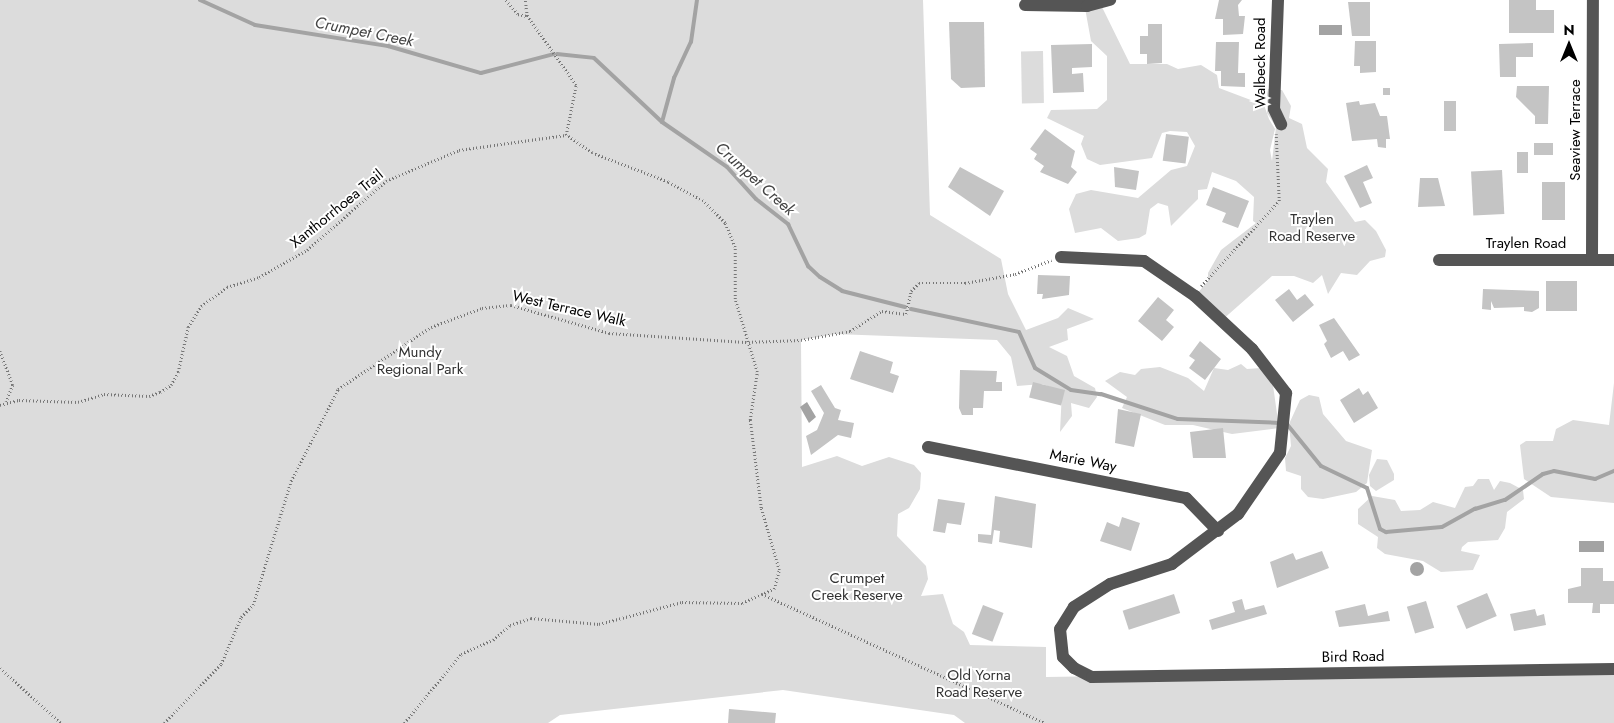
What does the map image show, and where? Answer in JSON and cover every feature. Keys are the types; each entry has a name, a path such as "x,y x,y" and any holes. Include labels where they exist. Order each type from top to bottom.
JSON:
{"street":[{"path":"1025,5 1087,6 1110,0"},
{"name":"Walbeck Road","path":"1278,0 1274,109 1281,124"},
{"name":"Seaview Terrace","path":"1592,0 1592,260"},
{"path":"1061,257 1144,261 1193,294 1252,349 1286,393 1280,453 1238,514 1218,531"},
{"name":"Traylen Road","path":"1439,260 1614,260"},
{"name":"Marie Way","path":"928,447 1186,498 1218,531"},
{"name":"Bird Road","path":"1218,531 1172,564 1110,584 1074,607 1060,629 1063,657 1092,676 1614,669"}],"path":[{"path":"506,0 518,14 527,16"},
{"path":"404,723 461,654 493,640 510,625 532,618 599,624 682,602 742,603 774,589 779,570 761,508 750,420 757,372 745,342 735,299 735,247 725,224 703,202 668,182 592,153 566,134 576,85 527,16 525,0"},
{"path":"1193,294 1279,201 1276,131 1281,124"},
{"name":"Xanthorrhoea Trail","path":"5,403 78,402 104,394 149,396 160,392 171,385 178,372 188,327 201,306 227,286 259,276 307,250 386,181 459,150 566,134"},
{"name":"West Terrace Walk","path":"164,723 221,664 241,617 253,605 291,481 338,389 406,340 482,308 511,305 608,333 745,342 818,338 850,331 882,311 906,313 911,291 919,283 965,283 1014,274 1061,257"},
{"path":"0,351 12,385 5,403 0,405"},
{"path":"762,594 1045,723"},
{"path":"0,668 61,723"}],"green space":[{"name":"Mundy Regional Park","path":"0,0 923,0 930,215 1001,259 1008,294 1026,330 1058,318 1068,308 1094,319 1067,329 1068,340 1049,347 1067,356 1074,376 1095,388 1097,397 1089,408 1071,403 1072,416 1060,432 1062,391 1042,384 1017,386 1011,357 997,340 835,334 801,340 802,467 837,456 862,466 889,457 914,465 921,473 920,489 909,508 898,514 897,536 926,566 928,579 921,596 943,594 953,624 964,632 970,645 1046,647 1046,677 1614,668 1614,723 965,723 954,715 783,690 560,715 548,723 0,723"},
{"name":"Traylen Road Reserve","path":"1101,5 1130,64 1167,64 1178,69 1201,65 1217,75 1219,88 1264,105 1269,119 1275,129 1270,150 1272,161 1276,127 1267,113 1267,94 1268,89 1282,90 1291,106 1289,118 1302,124 1307,148 1328,169 1326,182 1355,222 1365,220 1376,231 1386,250 1385,257 1370,261 1357,275 1341,273 1328,294 1322,275 1313,283 1294,276 1272,276 1221,321 1195,296 1208,281 1208,273 1221,250 1256,223 1253,221 1254,197 1236,181 1212,172 1207,189 1198,190 1198,199 1171,226 1168,206 1158,203 1150,209 1146,234 1139,238 1118,241 1101,228 1075,233 1069,209 1076,194 1091,190 1138,198 1171,170 1187,166 1195,146 1187,132 1170,131 1162,133 1152,158 1100,165 1087,159 1081,144 1084,136 1047,118 1051,110 1097,109 1107,100 1107,56 1091,41 1085,8"},
{"path":"1021,51 1043,51 1044,103 1022,103"},
{"path":"1241,364 1247,369 1261,368 1272,378 1279,428 1232,434 1193,425 1165,425 1122,408 1127,397 1105,381 1120,372 1135,375 1141,369 1160,367 1188,378 1204,391 1214,368 1228,370"},
{"path":"1614,383 1614,503 1551,497 1524,479 1520,445 1526,441 1553,441 1556,429 1573,420 1609,425"},
{"path":"1309,395 1319,397 1323,414 1346,441 1372,450 1367,483 1356,492 1323,499 1308,497 1301,489 1301,476 1286,471 1285,458 1291,446 1289,424 1300,400"},
{"path":"1377,459 1387,460 1394,474 1394,480 1376,491 1370,486 1369,475"},
{"path":"1478,479 1489,479 1494,490 1500,481 1510,483 1523,490 1524,499 1507,512 1505,528 1498,540 1468,542 1462,547 1461,551 1480,555 1473,570 1441,572 1423,561 1385,554 1377,548 1378,537 1358,524 1358,509 1372,496 1395,500 1401,511 1420,510 1433,502 1455,508 1465,487 1473,486"}],"shaded area":[{"path":"1319,25 1342,25 1342,35 1319,35"},
{"path":"807,402 816,417 809,423 800,407"},
{"path":"1579,541 1604,541 1604,552 1579,552"},
{"path":"1414,562 1420,562 1424,569 1420,576 1414,576 1410,572 1410,566"}],"building":[{"path":"1219,0 1242,0 1238,5 1239,16 1245,16 1243,34 1223,35 1223,19 1215,19"},
{"path":"1509,0 1536,0 1536,10 1554,10 1554,33 1509,33"},
{"path":"1348,2 1370,2 1370,36 1352,36"},
{"path":"949,22 984,22 985,87 961,88 951,79"},
{"path":"1148,24 1162,24 1162,63 1147,64 1147,54 1140,54 1140,36 1148,36"},
{"path":"1355,41 1376,41 1376,72 1360,73 1360,66 1354,66"},
{"path":"1216,42 1239,42 1238,73 1245,73 1245,87 1221,86 1221,71 1215,71"},
{"path":"1533,43 1533,57 1516,57 1516,77 1500,77 1499,44"},
{"path":"1092,44 1092,67 1072,68 1072,74 1083,73 1084,92 1053,93 1051,45"},
{"path":"1517,86 1549,86 1548,124 1535,124 1535,116 1516,97"},
{"path":"1383,88 1390,88 1390,95 1383,95"},
{"path":"1359,101 1360,105 1375,103 1380,116 1387,116 1390,139 1386,139 1386,148 1378,147 1377,139 1352,141 1346,103"},
{"path":"1444,101 1456,101 1456,131 1444,131"},
{"path":"1045,129 1075,151 1071,167 1077,172 1068,184 1040,172 1044,166 1034,159 1037,154 1030,149"},
{"path":"1166,134 1189,137 1186,164 1163,161"},
{"path":"1534,143 1553,143 1553,155 1534,155"},
{"path":"1517,152 1528,152 1528,173 1517,173"},
{"path":"1367,165 1373,178 1363,182 1372,203 1360,208 1344,176"},
{"path":"960,167 1004,191 990,216 948,187"},
{"path":"1114,167 1139,171 1136,190 1115,187"},
{"path":"1502,170 1504,214 1473,216 1471,172"},
{"path":"1420,178 1438,178 1445,206 1418,207"},
{"path":"1542,182 1565,182 1565,220 1542,220"},
{"path":"1213,187 1249,201 1238,228 1222,222 1226,213 1206,205"},
{"path":"1038,275 1070,276 1069,295 1042,299 1043,294 1037,294"},
{"path":"1546,281 1577,281 1577,311 1546,311"},
{"path":"1289,289 1297,300 1305,294 1314,305 1293,322 1275,300"},
{"path":"1483,289 1539,291 1539,308 1532,312 1524,311 1524,307 1494,308 1491,301 1491,310 1482,309"},
{"path":"1158,297 1174,310 1166,320 1174,327 1162,341 1138,321"},
{"path":"1334,318 1360,355 1349,361 1343,351 1331,358 1324,344 1327,341 1319,325"},
{"path":"1200,341 1221,359 1205,380 1189,368 1195,360 1189,356"},
{"path":"860,351 893,362 890,373 899,376 893,393 850,379"},
{"path":"960,370 997,371 996,382 1002,382 1002,391 984,391 983,408 973,408 973,415 962,415 959,408"},
{"path":"1033,382 1065,390 1061,406 1029,398"},
{"path":"821,385 835,408 841,410 838,420 854,423 851,438 838,435 811,455 806,436 817,430 824,413 811,391"},
{"path":"1359,388 1363,395 1368,391 1378,408 1354,423 1340,400"},
{"path":"1118,409 1141,414 1134,447 1115,443"},
{"path":"1223,428 1226,458 1193,458 1190,432"},
{"path":"995,496 1036,504 1032,548 999,542 1000,531 994,530 992,544 978,542 978,534 991,535"},
{"path":"938,499 965,503 961,525 947,523 945,533 933,531"},
{"path":"1122,517 1140,523 1131,551 1100,541 1107,522 1119,527"},
{"path":"1322,551 1329,568 1277,588 1270,562 1293,553 1296,560"},
{"path":"1581,568 1603,568 1603,581 1614,581 1614,604 1600,604 1600,613 1592,613 1593,603 1568,603 1568,589 1581,586"},
{"path":"1487,593 1497,616 1466,629 1457,606"},
{"path":"1174,594 1180,613 1129,630 1123,611"},
{"path":"1242,599 1245,610 1264,605 1267,614 1212,630 1209,620 1235,612 1232,602"},
{"path":"1426,601 1434,628 1415,634 1407,607"},
{"path":"1365,604 1368,616 1388,611 1390,621 1339,627 1335,611"},
{"path":"983,605 1004,613 992,642 972,634"},
{"path":"1535,609 1537,616 1544,614 1546,625 1514,631 1510,614"},
{"path":"729,709 776,713 775,723 728,723"}],"waterway":[{"name":"Crumpet Creek","path":"200,0 255,25 388,46 481,73 554,54"},
{"path":"662,122 674,78 691,42 697,0"},
{"name":"Crumpet Creek","path":"557,54 594,58 662,122 727,167 756,199 788,224 808,266 820,277 842,291 905,307"},
{"name":"Crumpet Creek","path":"911,309 1019,332 1035,368 1071,390 1101,394 1178,419 1280,423"},
{"name":"Crumpet Creek","path":"1286,423 1321,466 1367,488 1380,529 1386,532 1442,527 1475,509 1505,500 1543,474 1554,471 1595,479 1614,471"}],"park label":[{"name":"Crumpet Creek Reserve","path":"857,586"},
{"name":"Old Yorna Road Reserve","path":"979,684"}]}
